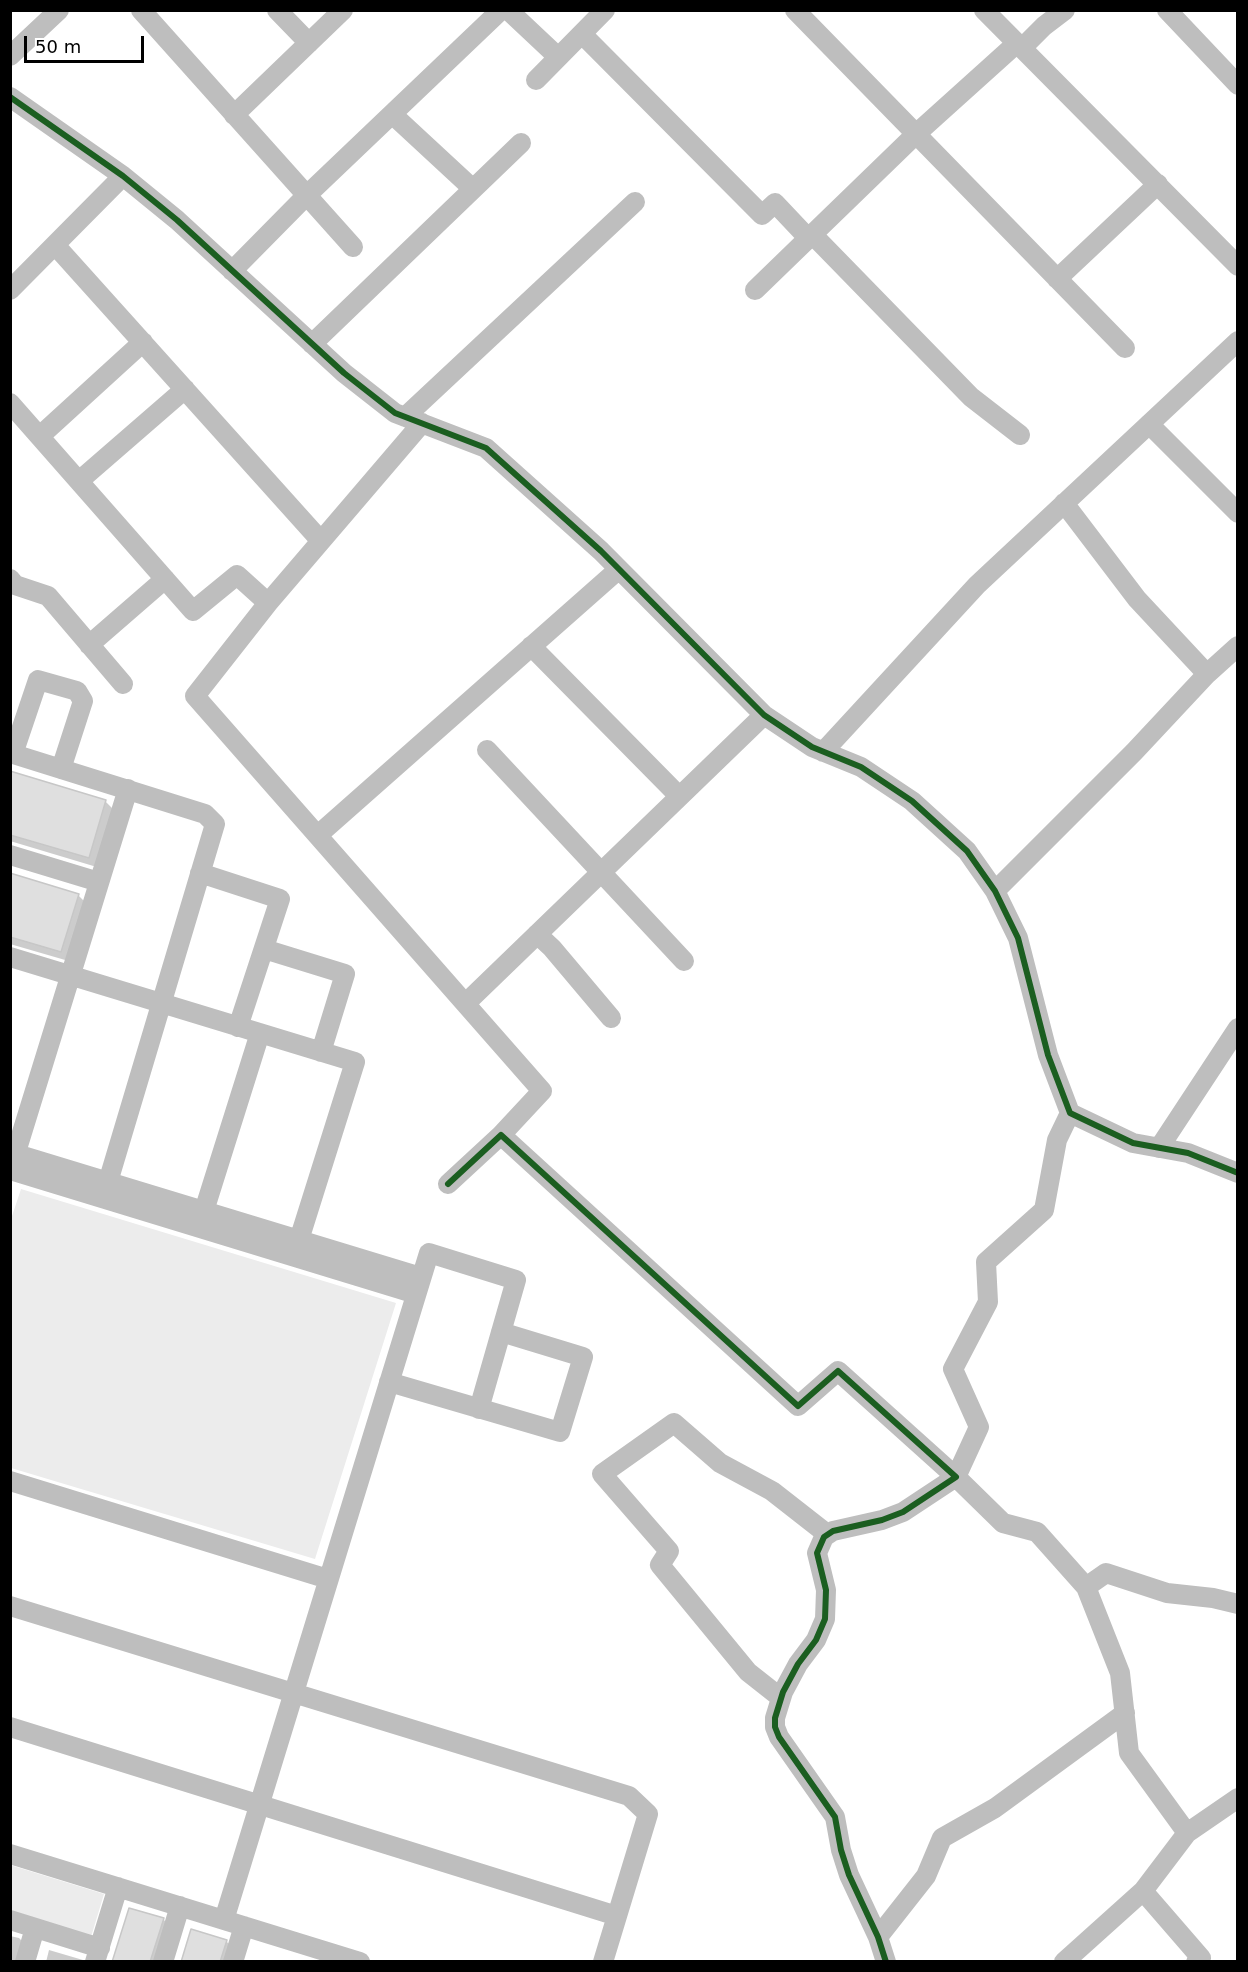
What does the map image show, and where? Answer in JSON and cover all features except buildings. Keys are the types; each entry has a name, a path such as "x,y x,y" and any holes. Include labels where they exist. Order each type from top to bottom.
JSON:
{"street":[{"path":"10,56 59,10"},
{"path":"141,10 353,247"},
{"path":"278,10 309,43"},
{"path":"234,115 343,10"},
{"path":"232,271 306,196 501,10"},
{"path":"508,10 558,57"},
{"path":"536,80 605,10"},
{"path":"795,10 1125,348"},
{"path":"984,10 1238,266"},
{"path":"755,290 916,134 1065,10"},
{"path":"1167,10 1238,85"},
{"path":"582,34 762,215 775,203 971,397 1020,435"},
{"path":"10,97 123,176 177,220 344,373 395,413 486,448 601,551 764,715 812,747 861,767 912,801 967,851 995,891 1018,938 1048,1055 1070,1113 1133,1143 1188,1153 1238,1173"},
{"path":"392,114 473,189"},
{"path":"312,344 521,143"},
{"path":"10,290 123,176"},
{"path":"1057,279 1158,184"},
{"path":"448,1184 501,1135 542,1091 195,696 268,603 321,541 413,420 635,202"},
{"path":"55,245 321,541"},
{"path":"824,752 976,585 1238,341"},
{"path":"40,436 143,342"},
{"path":"79,480 185,389"},
{"path":"10,403 193,611 237,575 268,603"},
{"path":"1149,424 1238,513"},
{"path":"1064,503 1137,599 1207,674"},
{"path":"318,835 619,569"},
{"path":"10,579 15,585 48,596 123,684"},
{"path":"89,645 165,579"},
{"path":"531,646 679,796"},
{"path":"995,891 1134,752 1207,674 1238,646"},
{"path":"61,769 82,701 77,691 38,680 12,753 61,769 128,789 205,814 215,824 108,1182"},
{"path":"466,1003 764,715"},
{"path":"487,750 684,961"},
{"path":"12,1163 128,789"},
{"path":"10,855 99,882"},
{"path":"200,873 280,899 238,1027"},
{"path":"537,934 552,948 611,1018"},
{"path":"264,949 345,974 321,1052"},
{"path":"10,957 355,1062 299,1240"},
{"path":"1159,1148 1238,1028"},
{"path":"204,1211 260,1033"},
{"path":"886,1962 878,1937 849,1875 841,1850 835,1817 779,1737 775,1727 775,1718 781,1698 798,1664 816,1640 825,1619 826,1590 817,1553 827,1534 882,1520 903,1512 956,1477 979,1427 953,1370 988,1302 986,1262 1044,1210 1056,1140 1070,1113"},
{"path":"501,1135 798,1406 838,1371 956,1477 1003,1523 1037,1532 1086,1587 1120,1673 1129,1753 1187,1833"},
{"path":"12,1163 108,1182 204,1211 299,1240 418,1286"},
{"path":"12,1163 418,1286"},
{"path":"224,1920 429,1253 516,1280 479,1408"},
{"path":"389,1382 560,1432 583,1357 501,1332"},
{"path":"781,1698 748,1672 660,1565 669,1551 602,1474 674,1423 720,1464 772,1491 827,1534"},
{"path":"10,1481 328,1579"},
{"path":"1086,1587 1106,1573 1167,1593 1213,1598 1238,1604"},
{"path":"10,1606 629,1796 648,1814 603,1962"},
{"path":"878,1937 926,1876 942,1838 995,1808 1125,1713"},
{"path":"10,1727 617,1916"},
{"path":"1064,1962 1143,1891 1187,1833 1238,1798"},
{"path":"10,1854 360,1962"},
{"path":"10,1920 35,1928 98,1955 118,1887"},
{"path":"1143,1891 1201,1958 1196,1962"},
{"path":"163,1962 180,1906"},
{"path":"233,1962 244,1926"},
{"path":"25,1962 35,1928"}],"shaded area":[{"path":"21,1189 396,1303 315,1559 11,1468 10,1222"},
{"path":"10,1865 104,1894 91,1937 11,1912"}],"cycle path":[{"path":"10,97 123,176 177,220 344,373 395,413 486,448 601,551 764,715 812,747 861,767 912,801 967,851 995,891 1018,938 1048,1055 1070,1113 1133,1143 1188,1153 1238,1173"},
{"path":"448,1184 501,1135 798,1406 838,1371 956,1477 903,1512 882,1520 833,1531 824,1537 817,1553 826,1590 825,1619 816,1640 798,1664 783,1692 775,1718 775,1727 779,1737 835,1817 841,1850 849,1875 878,1937 886,1962"}]}
